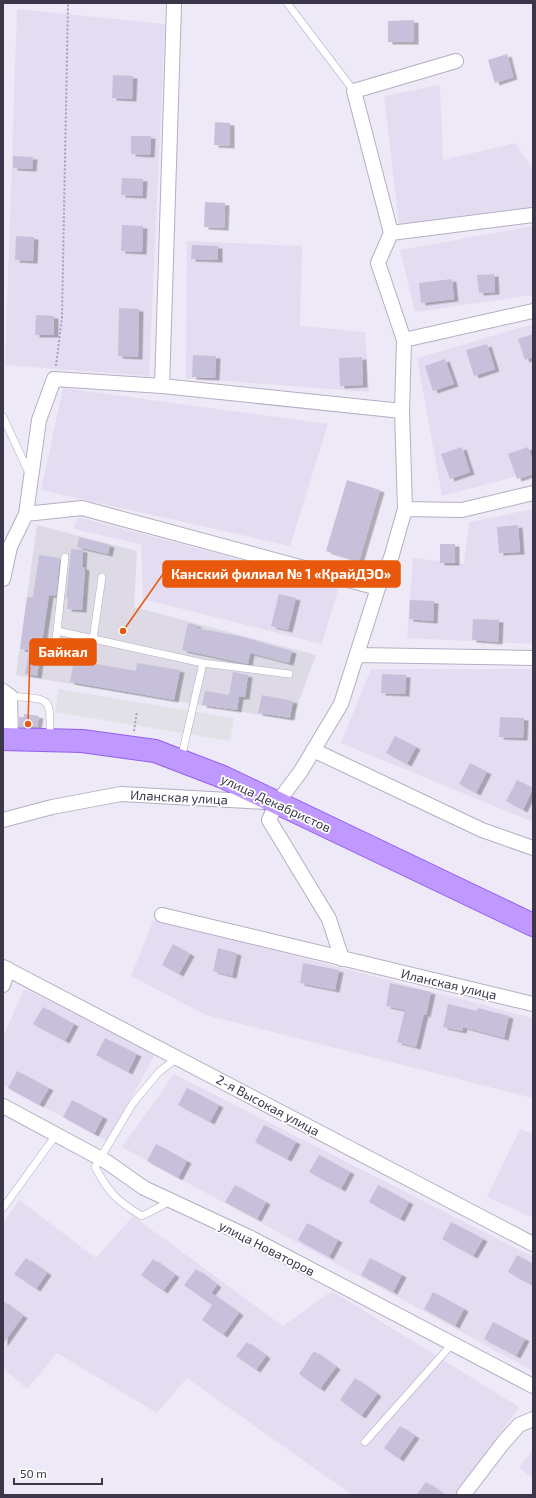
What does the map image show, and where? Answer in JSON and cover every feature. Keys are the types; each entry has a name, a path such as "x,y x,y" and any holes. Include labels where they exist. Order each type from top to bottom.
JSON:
{"main road":[{"name":"улица Декабристов","path":"7,739 82,741 156,751 223,777 533,925"}],"street":[{"path":"162,386 174,6"},
{"path":"342,959 329,919 269,820 277,803 301,771 341,704 358,655 378,588 391,558 406,509 402,411 404,340 378,263 391,233 354,91 456,61"},
{"path":"391,233 533,215"},
{"path":"404,340 533,311"},
{"path":"3,579 10,547 26,514 39,420 54,379 162,386 402,411"},
{"path":"406,509 462,510 533,493"},
{"path":"26,514 82,508 378,588"},
{"path":"358,655 533,658"},
{"path":"6,694 7,739"},
{"path":"313,750 482,830 533,848"},
{"name":"Иланская улица","path":"3,820 52,807 121,794 277,803"},
{"name":"Иланская улица","path":"162,915 533,1004"},
{"path":"3,985 6,968"},
{"name":"2-я Высокая улица","path":"6,968 533,1244"},
{"name":"улица Новаторов","path":"3,1106 101,1159 144,1188 249,1237 533,1386"},
{"path":"464,1494 503,1443 519,1425 533,1419"}],"lane":[{"path":"287,3 354,91"},
{"path":"3,417 31,477"},
{"path":"54,654 65,557"},
{"path":"93,639 102,577"},
{"path":"57,631 203,663 290,674"},
{"path":"180,761 203,663"},
{"path":"6,694 40,699 47,702 50,706 50,740"},
{"path":"172,1201 142,1216 121,1203 104,1183 95,1167 133,1103 159,1072 178,1058"},
{"path":"3,1208 56,1135"},
{"path":"364,1442 452,1344"}],"path":[{"path":"54,379 62,317 68,3"}],"shaded area":[{"path":"17,9 165,24 149,376 5,365"},
{"path":"440,85 443,160 515,143 533,169 533,207 399,224 384,96"},
{"path":"533,226 533,295 415,312 400,250"},
{"path":"187,241 302,246 300,326 365,332 369,392 186,378"},
{"path":"533,324 533,472 442,496 417,358"},
{"path":"63,388 328,424 290,546 41,490"},
{"path":"533,509 533,644 407,638 413,558 464,564 469,522"},
{"path":"78,517 339,586 322,644 143,599 141,544 73,529"},
{"path":"37,525 137,551 134,607 316,655 292,720 16,675"},
{"path":"371,669 533,669 533,822 341,743"},
{"path":"59,689 234,718 230,741 55,712"},
{"path":"154,919 533,1018 533,1098 206,1015 131,976"},
{"path":"24,989 157,1051 107,1141 3,1085 3,1037"},
{"path":"174,1074 533,1257 533,1371 122,1147"},
{"path":"520,1129 533,1134 533,1218 487,1197"},
{"path":"19,1200 96,1258 133,1216 283,1326 332,1291 519,1407 456,1495 352,1495 187,1378 157,1413 57,1353 27,1389 3,1368 3,1223"},
{"path":"533,1450 533,1479 519,1467"}],"building":[{"path":"414,20 414,42 388,42 388,21"},
{"path":"507,54 513,77 495,83 488,60"},
{"path":"113,75 133,76 132,99 112,98"},
{"path":"215,122 230,123 230,146 214,145"},
{"path":"131,136 151,136 150,155 131,154"},
{"path":"13,156 33,157 32,169 13,168"},
{"path":"122,178 143,179 142,196 121,195"},
{"path":"205,202 225,203 224,228 204,227"},
{"path":"122,225 143,226 142,252 121,251"},
{"path":"16,236 34,237 33,261 15,260"},
{"path":"192,245 218,246 218,260 191,259"},
{"path":"494,274 495,292 479,293 477,275"},
{"path":"452,279 454,299 421,303 419,283"},
{"path":"119,308 139,309 138,357 118,356"},
{"path":"36,315 54,316 54,335 35,335"},
{"path":"533,334 533,357 525,360 518,339"},
{"path":"487,344 495,369 474,376 466,350"},
{"path":"193,355 216,356 215,378 192,377"},
{"path":"362,357 363,385 340,386 339,358"},
{"path":"445,359 454,384 433,391 425,366"},
{"path":"462,447 470,472 450,479 441,454"},
{"path":"528,447 533,461 533,474 517,479 508,454"},
{"path":"347,480 380,490 359,561 326,551"},
{"path":"518,525 520,552 499,553 497,527"},
{"path":"79,537 110,545 108,554 77,547"},
{"path":"440,544 455,544 455,563 440,563"},
{"path":"71,549 83,550 82,567 85,568 82,610 67,609 68,598 66,598"},
{"path":"39,555 60,558 56,596 49,595 37,676 25,674 29,650 20,649 27,597 33,597"},
{"path":"279,594 296,598 288,630 271,626"},
{"path":"410,600 434,601 433,621 409,619"},
{"path":"473,619 499,620 498,642 472,640"},
{"path":"188,623 197,625 196,628 239,636 292,651 289,663 250,653 248,664 182,650"},
{"path":"74,660 136,671 137,663 180,670 174,700 70,682"},
{"path":"233,672 248,675 245,697 239,697 237,710 202,705 205,691 229,695"},
{"path":"382,674 406,675 405,694 381,693"},
{"path":"262,695 293,701 290,718 258,713"},
{"path":"24,714 39,716 37,727 19,727 19,717 24,717"},
{"path":"500,717 524,718 523,738 499,737"},
{"path":"395,736 416,747 407,764 386,753"},
{"path":"470,763 487,772 476,793 459,784"},
{"path":"517,780 533,788 523,810 506,801"},
{"path":"173,944 190,954 179,974 162,965"},
{"path":"218,948 237,953 232,976 213,971"},
{"path":"303,963 339,970 335,990 300,983"},
{"path":"390,983 431,992 426,1015 424,1014 416,1047 397,1042 405,1010 386,1006"},
{"path":"448,1004 477,1011 478,1008 509,1016 504,1038 463,1027 462,1031 443,1027"},
{"path":"43,1007 74,1024 65,1041 33,1024"},
{"path":"105,1038 137,1054 128,1072 96,1055"},
{"path":"17,1071 49,1088 39,1105 8,1088"},
{"path":"187,1088 219,1105 210,1122 178,1105"},
{"path":"72,1100 103,1117 94,1134 63,1117"},
{"path":"264,1125 296,1142 287,1159 255,1142"},
{"path":"156,1144 187,1161 178,1178 147,1161"},
{"path":"319,1155 350,1172 341,1189 309,1172"},
{"path":"235,1185 266,1202 257,1219 225,1202"},
{"path":"378,1185 409,1202 400,1219 369,1202"},
{"path":"451,1222 483,1239 473,1256 442,1239"},
{"path":"307,1223 338,1240 329,1257 298,1240"},
{"path":"517,1255 533,1264 533,1286 508,1272"},
{"path":"26,1258 47,1273 36,1289 14,1274"},
{"path":"370,1258 402,1275 393,1292 361,1275"},
{"path":"153,1259 175,1275 163,1291 141,1275"},
{"path":"196,1269 217,1285 211,1293 239,1313 223,1335 202,1320 212,1305 184,1285"},
{"path":"433,1292 464,1309 455,1326 424,1309"},
{"path":"3,1301 23,1316 3,1344"},
{"path":"493,1322 525,1339 516,1356 484,1339"},
{"path":"247,1342 266,1356 256,1370 236,1356"},
{"path":"314,1351 336,1367 320,1389 299,1374"},
{"path":"355,1378 377,1394 361,1416 340,1400"},
{"path":"400,1426 415,1436 399,1459 384,1448"},
{"path":"426,1482 445,1495 416,1495"}],"place":[{"name":"Канский филиал № 1 «КрайДЭО»","path":"123,631"},
{"name":"Байкал","path":"28,724"}]}
